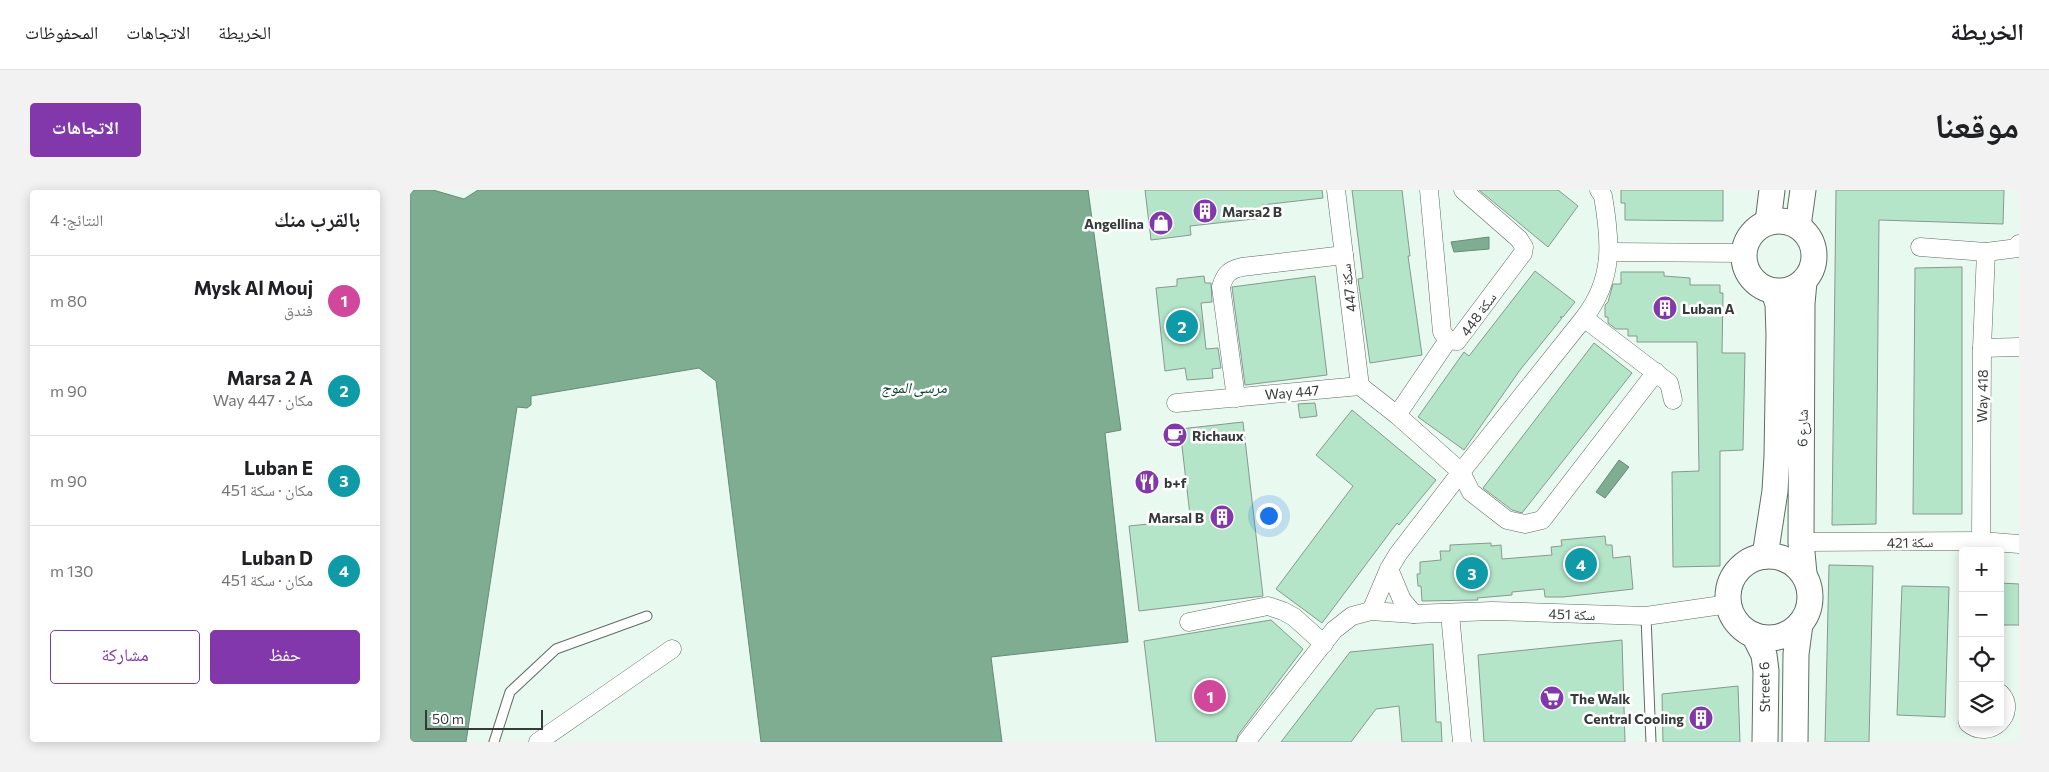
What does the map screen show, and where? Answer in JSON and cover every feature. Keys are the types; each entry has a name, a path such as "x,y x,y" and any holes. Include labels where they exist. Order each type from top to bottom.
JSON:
{"street":[{"name":"سكة 447","path":"1336,190 1360,386"},
{"name":"سكة 448","path":"1429,190 1442,332 1448,340 1459,340 1523,253 1524,247 1518,239 1463,190"},
{"path":"1246,742 1342,622 1352,616 1371,611 1389,569 1398,554 1584,318 1599,296 1610,252 1603,196 1599,190"},
{"path":"1768,222 1772,190"},
{"path":"1798,226 1803,190"},
{"path":"1779,220 1798,226 1809,238 1814,252 1812,268 1804,282 1795,288 1774,292 1764,288 1748,274 1744,264 1746,243 1751,234 1768,222 1779,220"},
{"path":"1920,247 1986,252 2018,248 2019,244"},
{"path":"1610,252 1744,253"},
{"name":"Way 418","path":"1980,541 1982,348 1986,252"},
{"path":"1236,398 1220,287 1225,276 1230,270 1242,267 1344,255"},
{"name":"شارع 6","path":"1804,282 1802,303 1801,542 1804,574"},
{"name":"شارع 6","path":"1765,556 1775,491 1777,456 1778,304 1774,292"},
{"path":"1584,318 1656,372 1669,384 1673,400"},
{"path":"1397,415 1448,340"},
{"path":"1982,348 2019,347"},
{"path":"1360,386 1397,415 1461,472 1472,492 1507,520 1525,524 1542,520 1656,372"},
{"name":"Way 447","path":"1176,403 1360,386"},
{"name":"سكة 421","path":"1801,542 1980,541 2019,544"},
{"path":"1765,556 1776,556 1787,559 1804,574 1809,586 1810,599 1807,612 1800,624 1791,632 1779,637 1766,638 1754,635 1738,623 1729,604 1731,582 1737,572 1749,561 1765,556"},
{"path":"1389,569 1402,600 1414,614"},
{"name":"سكة 451","path":"1371,611 1414,614 1492,611 1646,616 1729,604"},
{"path":"1189,622 1268,606 1283,610 1294,617 1324,644"},
{"path":"1450,614 1462,742"},
{"path":"1795,742 1796,654 1800,624"},
{"name":"Street 6","path":"1754,635 1764,655 1765,663 1765,742"},
{"path":"538,742 672,649"},
{"path":"1971,727 1980,734 1996,738 2006,728 2012,715 2009,700 2004,696"}],"lane":[{"path":"494,742 510,692 556,650 647,616"},
{"path":"1646,616 1651,742"}],"water":[{"name":"مرسى الموج","path":"414,190 433,190 464,199 478,190 1088,190 1121,430 1105,433 1128,642 991,657 1002,742 761,742 716,381 699,368 531,396 531,405 527,408 517,407 466,742 410,742 410,195"},
{"path":"1489,237 1489,249 1454,252 1451,242"},
{"path":"1619,460 1629,467 1605,498 1596,492"}],"building":[{"name":"Marsa2 B","path":"1145,190 1322,190 1323,198 1262,205 1263,218 1190,226 1191,235 1151,240"},
{"path":"1352,190 1402,190 1410,256 1408,256 1422,355 1370,363 1358,279 1363,278"},
{"path":"1479,190 1558,190 1578,206 1548,247"},
{"path":"1621,190 1723,190 1723,221 1625,220 1625,203 1621,203"},
{"path":"1836,190 2004,190 2003,224 1879,220 1876,524 1832,525"},
{"path":"1962,267 1962,514 1913,514 1915,268"},
{"path":"1535,271 1575,302 1563,317 1560,317 1562,318 1520,370 1464,450 1418,417 1464,352 1469,356"},
{"path":"1621,272 1664,272 1664,276 1690,278 1690,285 1720,285 1720,293 1723,293 1722,353 1745,353 1743,450 1720,451 1720,566 1673,567 1672,472 1699,471 1697,342 1637,342 1637,336 1628,336 1628,329 1616,329 1608,323 1608,317 1605,317 1605,305 1608,302 1613,284 1621,284"},
{"path":"1204,276 1205,283 1211,283 1212,302 1201,303 1206,349 1218,348 1221,368 1212,369 1213,378 1187,380 1185,368 1165,371 1156,288 1177,286 1177,279"},
{"path":"1315,276 1327,375 1245,385 1232,287"},
{"path":"1594,343 1632,373 1522,513 1512,510 1483,488"},
{"path":"1315,403 1317,416 1300,418 1298,404"},
{"path":"1352,410 1436,480 1399,525 1397,523 1322,623 1276,589 1353,486 1316,455"},
{"name":"Marsal B","path":"1243,422 1263,596 1139,611 1129,526 1167,522 1166,518 1190,515 1180,429"},
{"path":"1605,536 1606,545 1612,545 1613,558 1630,556 1633,589 1563,597 1545,597 1544,589 1512,592 1512,595 1477,598 1478,600 1422,601 1421,586 1418,586 1417,574 1420,574 1420,562 1441,560 1440,551 1450,551 1450,545 1491,543 1491,546 1501,545 1502,559 1552,555 1551,547 1562,546 1561,540"},
{"path":"1829,565 1873,566 1869,742 1825,742"},
{"path":"2004,583 2019,584 2019,625 2004,625"},
{"path":"1902,586 1949,587 1945,717 1897,715"},
{"path":"1271,620 1303,649 1238,735 1236,742 1156,742 1144,641"},
{"name":"The Walk","path":"1622,640 1625,742 1484,742 1478,655"},
{"path":"1433,644 1436,722 1441,722 1442,742 1402,742 1399,706 1376,709 1351,742 1281,742 1350,652"},
{"name":"Central Cooling","path":"1738,686 1740,742 1663,742 1662,694"}],"place":[{"name":"Marsa2 B","path":"1205,211"},
{"name":"Angellina","path":"1161,223"},
{"name":"Luban A","path":"1665,308"},
{"name":"Marsa 2 A","path":"1182,326"},
{"name":"Richaux","path":"1175,435"},
{"name":"b+f","path":"1147,482"},
{"name":"Marsal B","path":"1222,517"},
{"name":"Luban D","path":"1581,564"},
{"name":"Luban E","path":"1472,573"},
{"name":"Mysk Al Mouj","path":"1210,696"},
{"name":"The Walk","path":"1552,698"},
{"name":"Central Cooling","path":"1701,718"}]}
